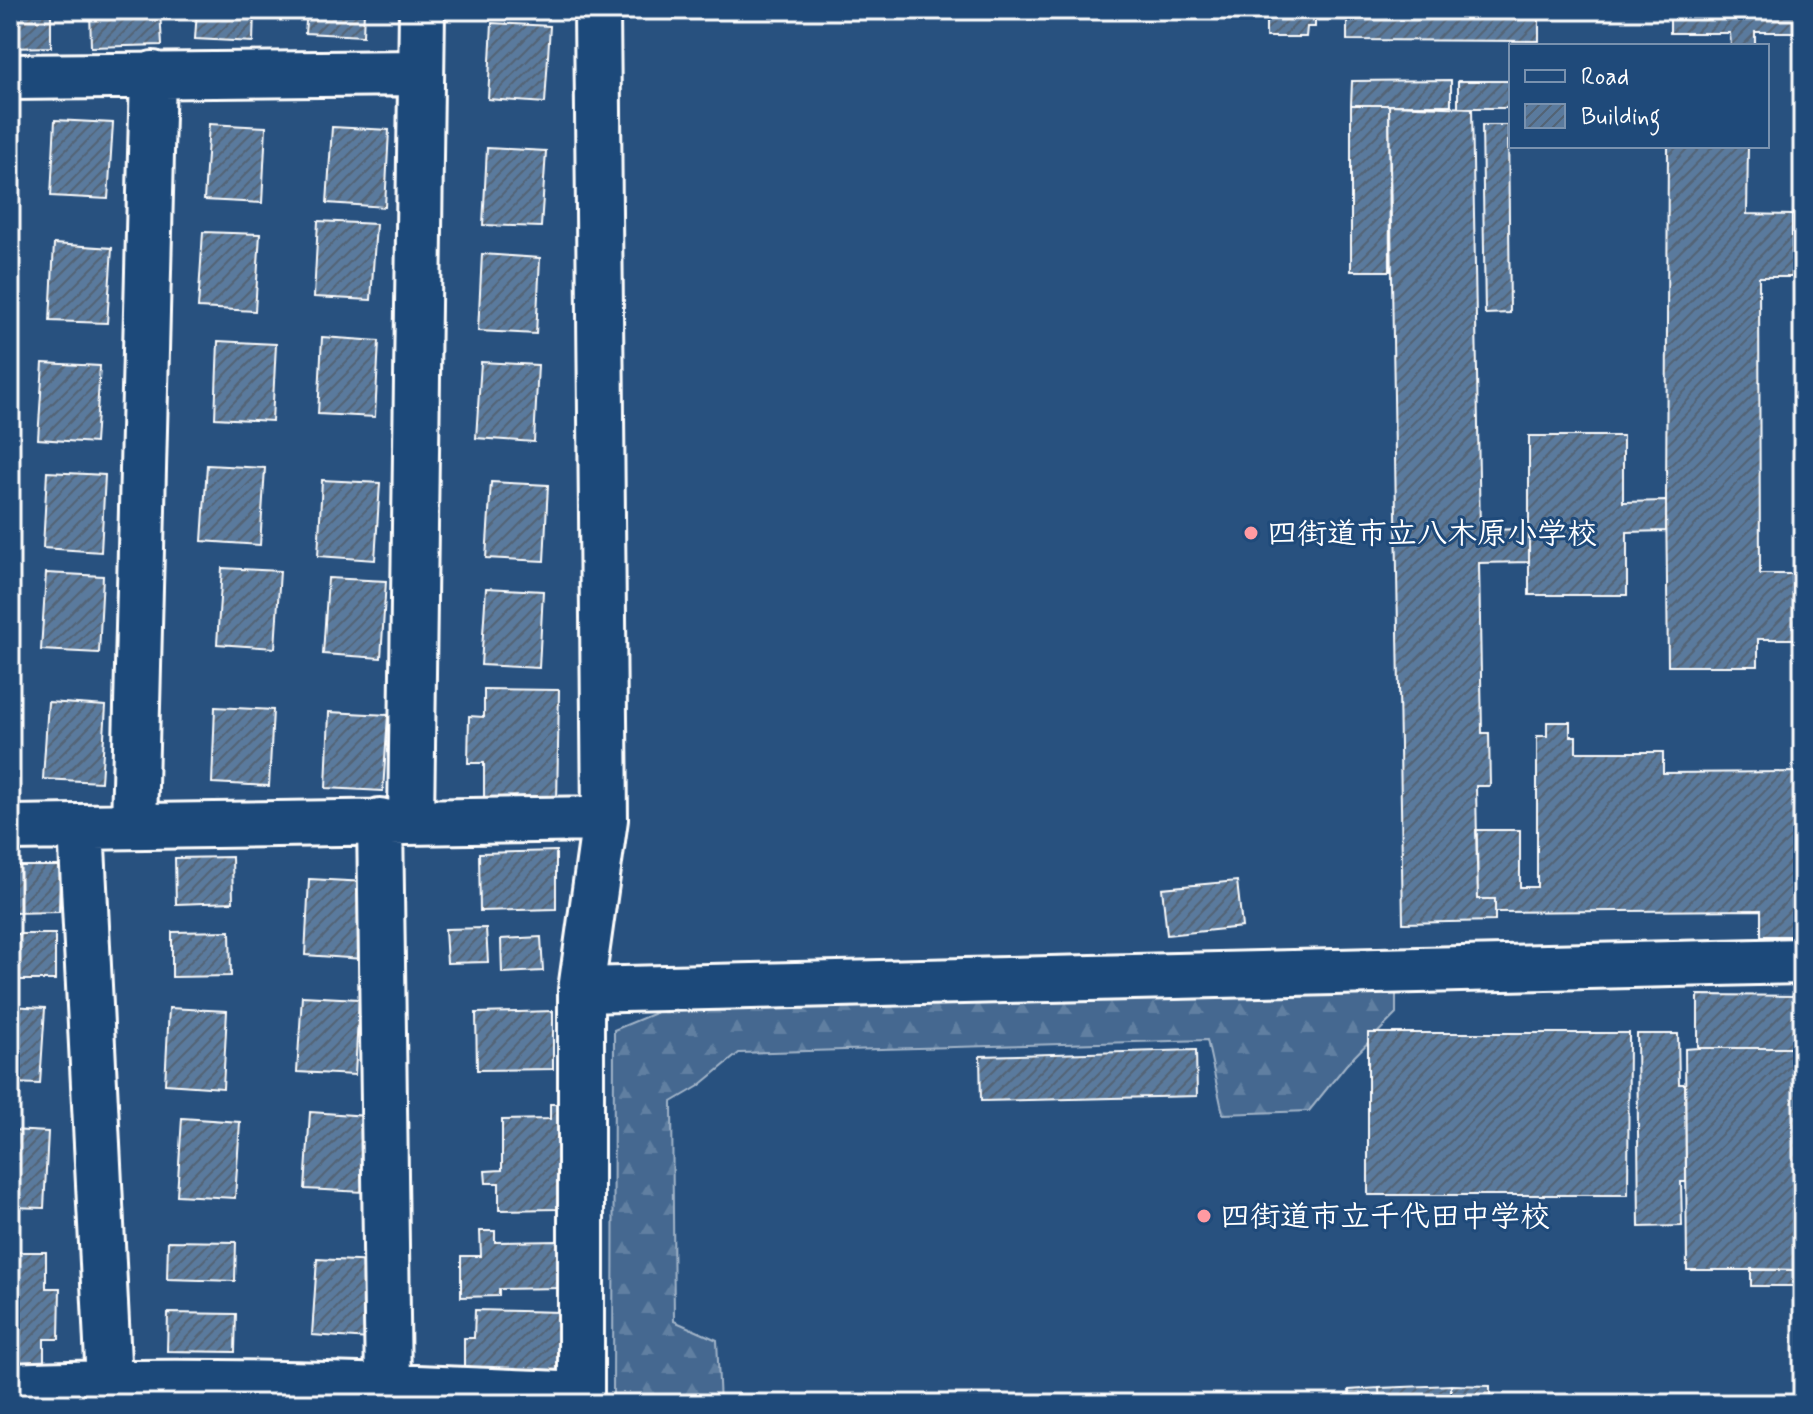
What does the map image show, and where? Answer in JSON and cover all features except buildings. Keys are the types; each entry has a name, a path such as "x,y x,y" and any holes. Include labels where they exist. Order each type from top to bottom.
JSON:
{"street":[{"path":"388,1386 396,821 422,10"},
{"path":"10,1386 109,1382 388,1386 581,1395 581,990 605,819 597,10"},
{"path":"10,77 421,73"},
{"path":"134,825 153,74"},
{"path":"10,828 605,819"},
{"path":"81,827 109,1382"},
{"path":"581,990 1803,961"}],"green space":[{"path":"1396,988 1396,1014 1346,1065 1309,1111 1223,1114 1207,1040 739,1053 699,1086 672,1102 674,1321 717,1340 720,1404 613,1404 614,1030 672,1006"}],"place":[{"name":"四街道市立八木原小学校","path":"1251,533"},
{"name":"四街道市立千代田中学校","path":"1204,1216"}]}
